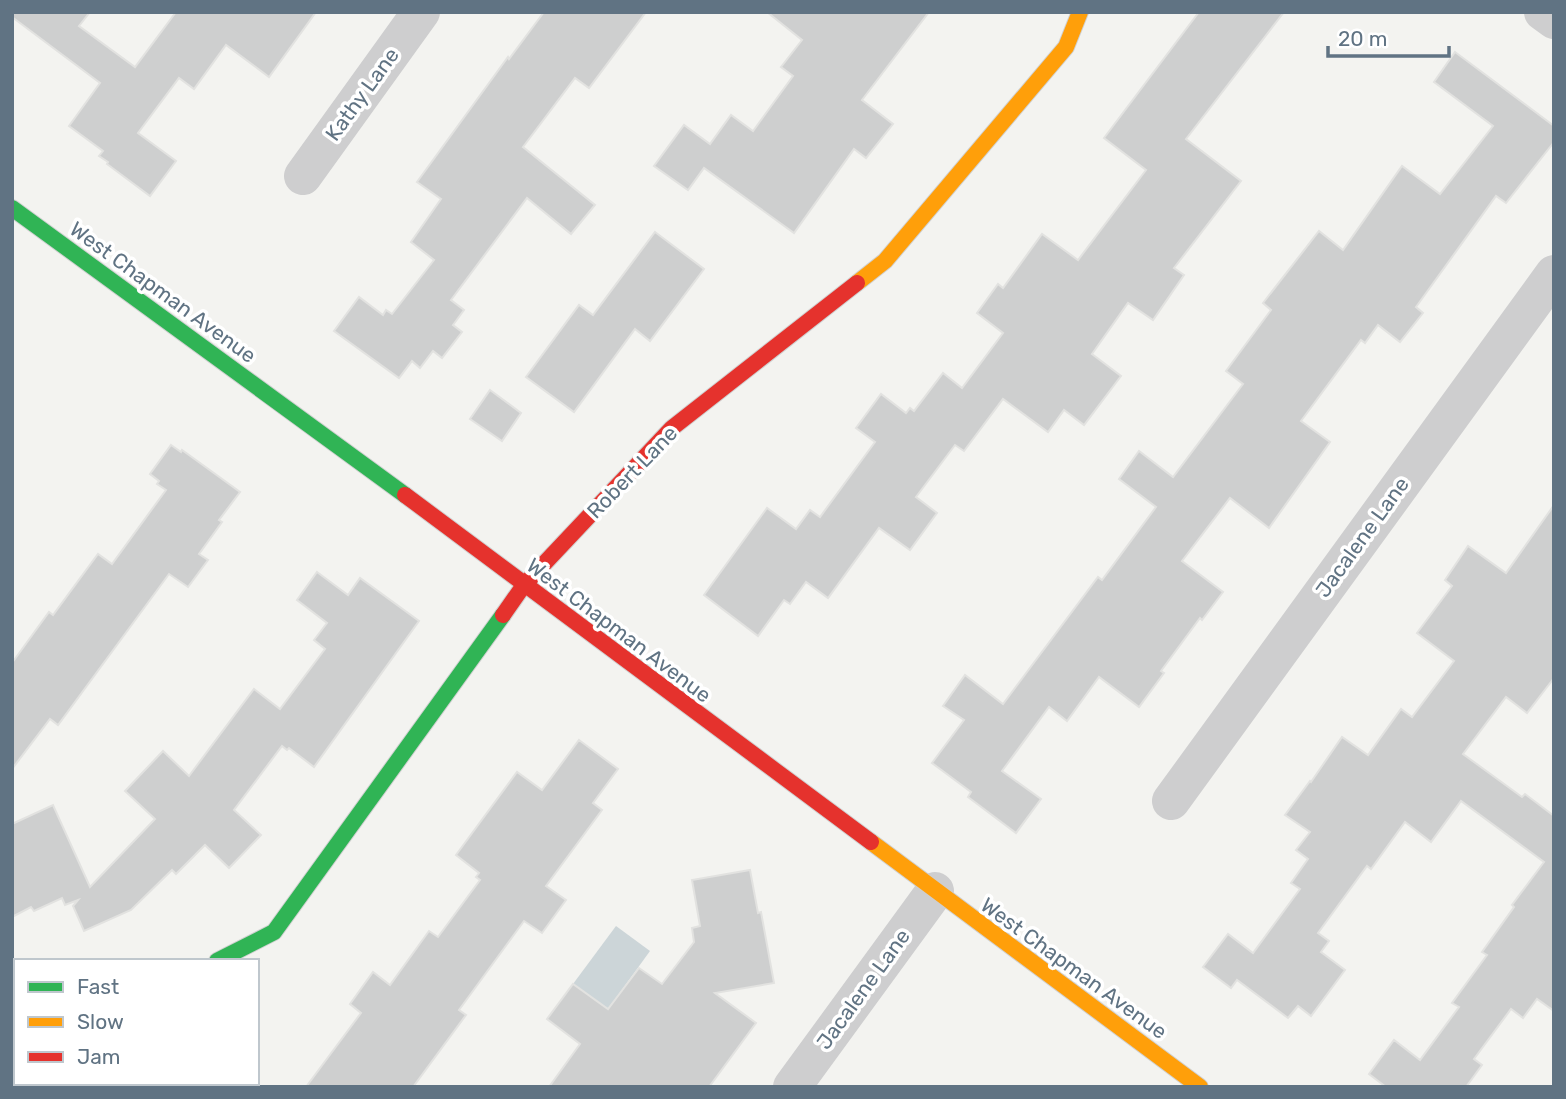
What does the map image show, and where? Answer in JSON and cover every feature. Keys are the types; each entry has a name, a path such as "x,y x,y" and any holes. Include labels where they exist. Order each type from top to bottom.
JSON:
{"main road":[{"name":"Robert Lane","path":"221,959 274,932 524,585 673,428 884,261 1066,47 1080,12"},
{"name":"West Chapman Avenue","path":"12,208 1200,1087"}],"street":[{"name":"Kathy Lane","path":"303,176 421,12"},
{"path":"1543,12 1554,20"},
{"name":"Jacalene Lane","path":"1171,801 1554,274"},
{"name":"Jacalene Lane","path":"792,1087 934,891"}],"shaded area":[{"path":"616,926 650,951 608,1009 573,984"}],"building":[{"path":"12,12 90,12 79,26 135,67 176,12 316,12 269,77 226,45 194,89 179,78 138,133 176,161 150,196 107,164 108,162 99,156 103,151 69,126 100,83 12,17"},
{"path":"544,12 646,12 589,88 575,78 523,147 595,205 571,234 527,198 451,300 464,310 453,325 462,332 442,358 433,351 420,368 412,361 399,378 334,331 359,297 383,315 386,310 392,314 434,260 411,242 441,199 417,182"},
{"path":"767,12 929,12 862,100 893,124 866,158 854,149 794,233 704,168 688,190 654,166 684,125 710,144 731,115 753,131 793,76 781,67 802,40"},
{"path":"1199,12 1284,12 1186,139 1241,181 1174,268 1184,275 1153,320 1128,303 1092,354 1121,376 1084,425 1064,410 1048,432 1003,399 964,451 955,445 916,497 937,513 910,550 879,528 828,598 806,582 790,604 784,600 758,636 704,595 767,508 796,529 810,510 820,517 875,442 856,428 881,394 906,413 910,408 914,411 943,373 962,388 1003,333 977,313 998,284 1003,288 1042,234 1078,260 1146,170 1104,138"},
{"path":"1455,52 1554,126 1554,142 1506,203 1496,196 1416,307 1423,313 1400,342 1378,325 1365,343 1361,340 1301,421 1330,442 1269,528 1230,498 1182,561 1223,592 1161,671 1164,673 1139,707 1099,677 1067,721 1049,707 1002,771 1041,799 1016,833 968,797 971,792 932,763 964,720 943,706 965,675 1003,704 1098,577 1102,580 1156,507 1119,479 1139,451 1173,477 1243,384 1226,371 1271,310 1263,303 1319,231 1343,250 1402,166 1440,194 1493,126 1434,82"},
{"path":"655,232 704,269 650,341 635,329 574,412 526,377 579,305 593,315"},
{"path":"490,390 521,413 502,441 470,419"},
{"path":"171,445 240,492 199,554 208,560 188,587 169,574 58,725 50,719 12,769 12,663 49,612 53,615 98,554 112,564 166,490 157,484 159,481 150,474"},
{"path":"1554,505 1554,678 1527,713 1506,697 1463,754 1522,797 1525,794 1554,816 1554,1011 1537,999 1523,1018 1511,1009 1474,1059 1482,1065 1466,1087 1386,1087 1369,1074 1394,1040 1420,1060 1459,1007 1452,1003 1487,955 1482,952 1514,907 1512,905 1544,862 1461,801 1431,842 1405,822 1371,869 1367,866 1318,933 1329,941 1321,952 1345,970 1311,1016 1298,1006 1288,1018 1237,980 1231,988 1203,967 1228,934 1253,953 1300,889 1291,883 1308,859 1296,850 1310,832 1285,815 1342,737 1368,755 1401,709 1412,717 1454,661 1417,633 1452,586 1445,580 1468,546 1506,573"},
{"path":"317,572 348,595 360,578 419,621 314,767 289,748 287,750 282,746 234,810 261,835 229,868 205,845 176,874 172,870 131,910 84,931 73,906 78,900 65,905 62,898 34,911 31,907 12,917 12,824 53,805 90,887 155,819 125,791 163,751 189,776 254,689 280,709 325,649 314,640 327,623 297,600"},
{"path":"579,740 618,769 593,803 602,810 546,886 566,900 542,933 524,921 459,1010 466,1015 413,1087 306,1087 361,1013 350,1004 373,972 390,985 429,931 438,937 480,880 476,877 479,873 456,855 517,772 542,790"},
{"path":"750,870 774,983 715,993 756,1023 709,1087 549,1087 580,1044 547,1019 573,984 608,1009 639,968 662,984 694,942 692,928 700,926 692,880"}],"traffic: fast":[{"path":"12,208 405,495"},
{"path":"221,959 274,932 503,615"}],"traffic: slow":[{"path":"857,283 885,261 1066,47 1080,12"},
{"path":"871,842 1200,1087"}],"traffic: jam":[{"path":"503,615 524,585 672,428 857,283"},
{"path":"405,495 871,842"}]}
